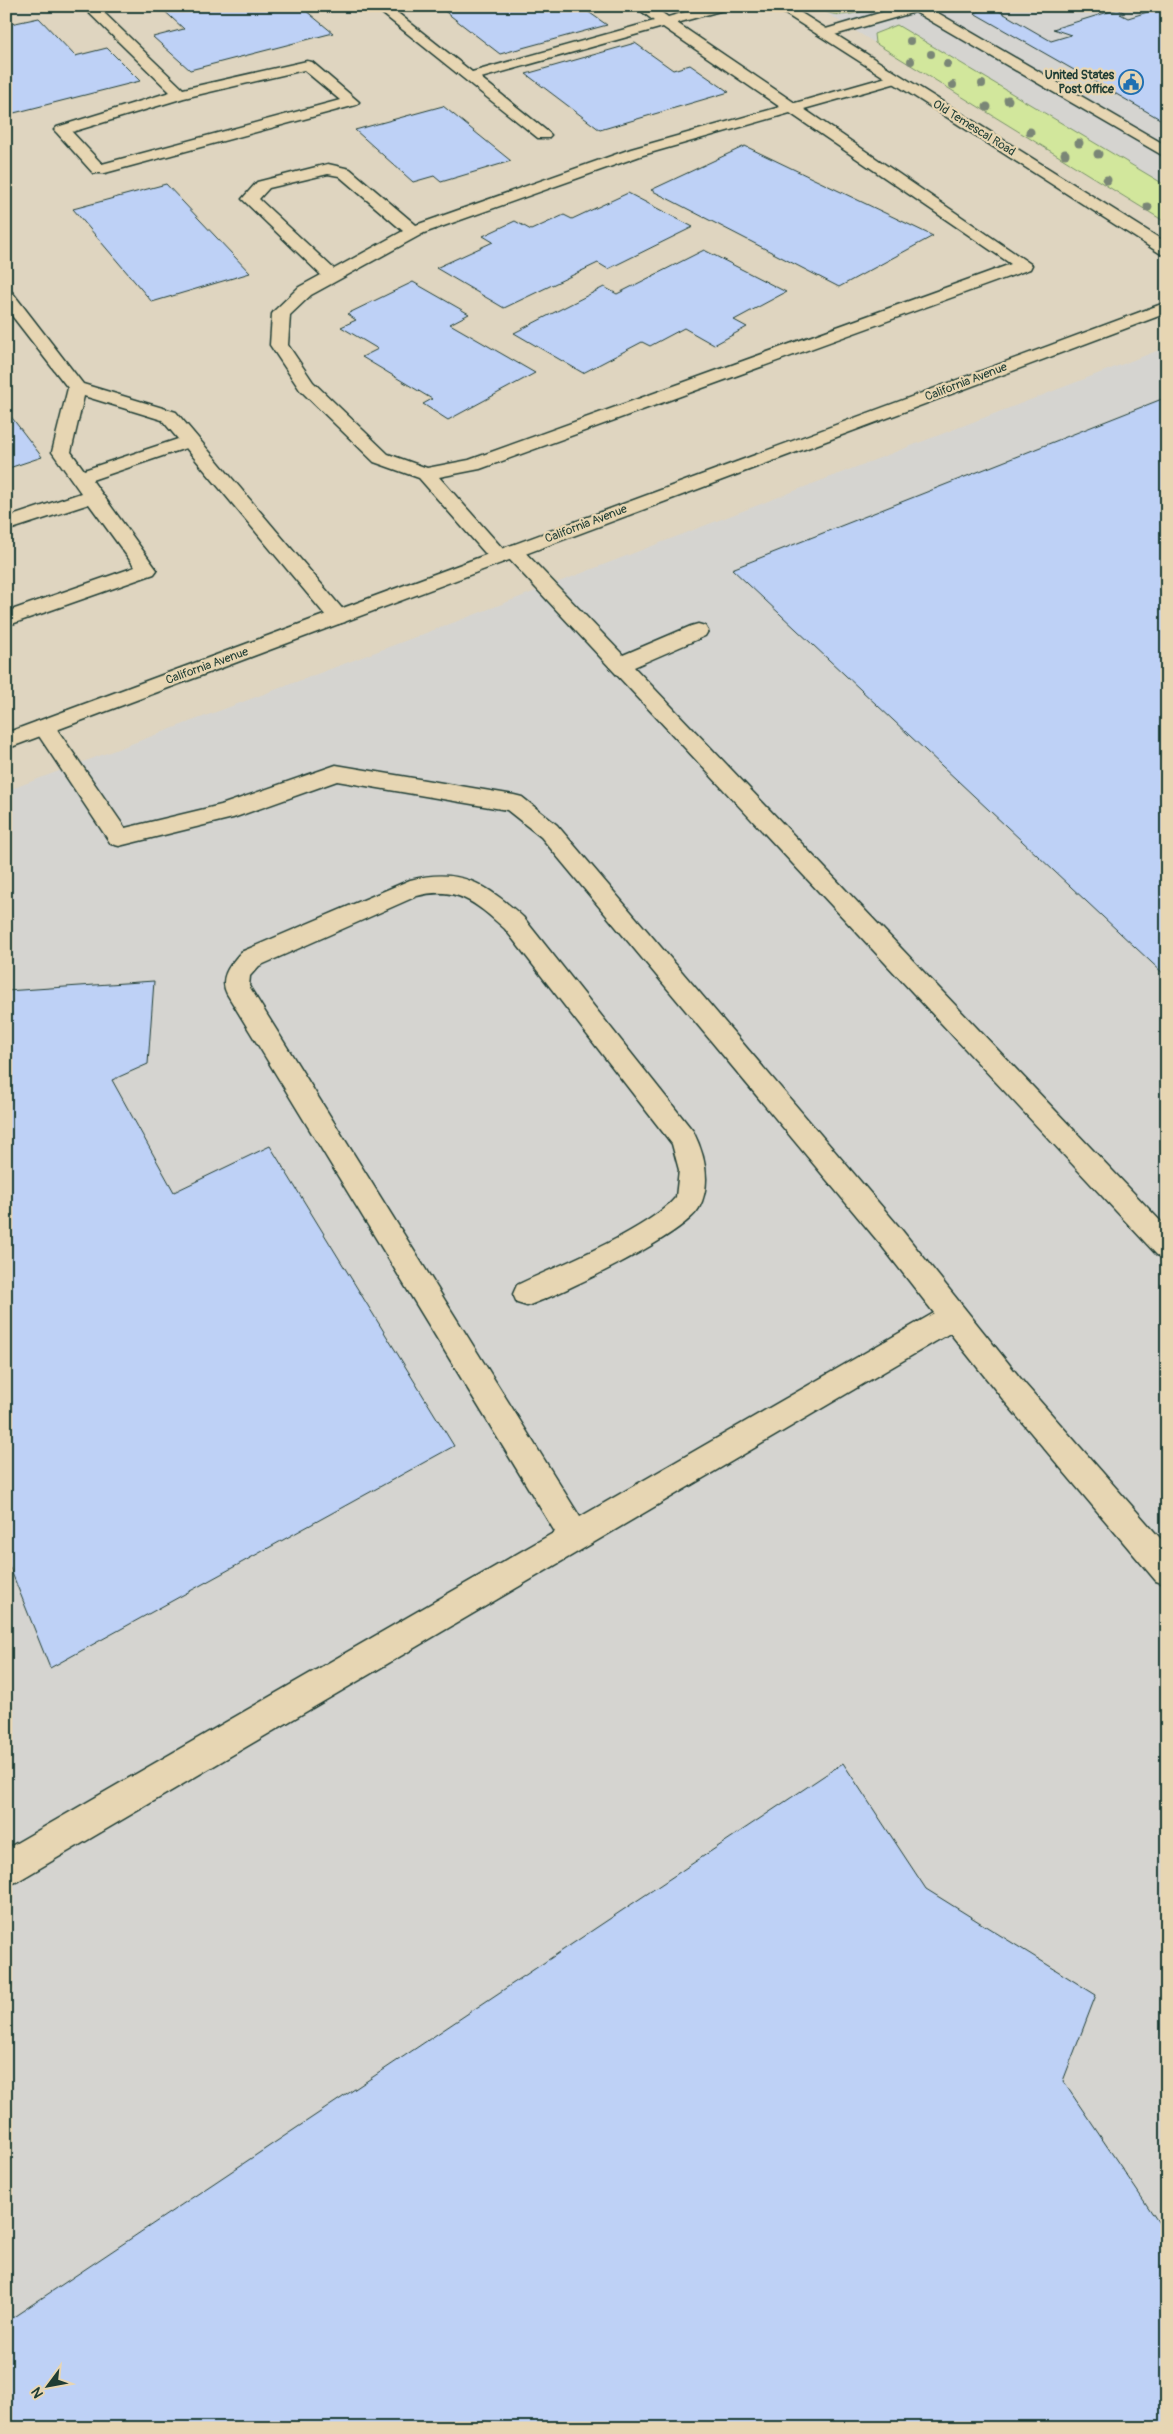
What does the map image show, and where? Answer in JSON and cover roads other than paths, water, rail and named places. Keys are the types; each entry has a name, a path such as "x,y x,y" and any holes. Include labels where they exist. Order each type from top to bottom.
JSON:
{"main road":[{"path":"89,6 180,94"},
{"path":"380,6 543,135"},
{"path":"426,474 473,464 1024,265 642,6"},
{"path":"470,77 722,6"},
{"name":"Old Temescal Road","path":"780,6 1167,250"},
{"path":"824,34 918,6 1167,154"},
{"path":"307,65 351,102 99,170 62,130 180,94 307,65"},
{"path":"895,79 637,152 414,232 305,291 281,314 279,345 306,386 380,458 426,474 620,665 1167,1247"},
{"path":"332,276 295,244 250,199 263,185 328,169 344,172 414,232"},
{"path":"6,296 77,388 169,416 338,617"},
{"name":"California Avenue","path":"6,741 1167,307"},
{"path":"6,620 147,570 60,452 77,388"},
{"path":"80,478 190,441"},
{"path":"6,525 93,496"},
{"path":"620,665 698,631"},
{"path":"44,727 119,838 225,812 336,773 514,804 549,831 885,1230 1015,1393 1167,1570"},
{"path":"527,1294 660,1228 688,1204 694,1168 684,1139 514,923 488,900 458,886 437,883 410,889 250,959 238,973 236,987 575,1537"},
{"path":"6,1869 954,1316"}],"place":[{"name":"United States Post Office","path":"1131,82"}]}
